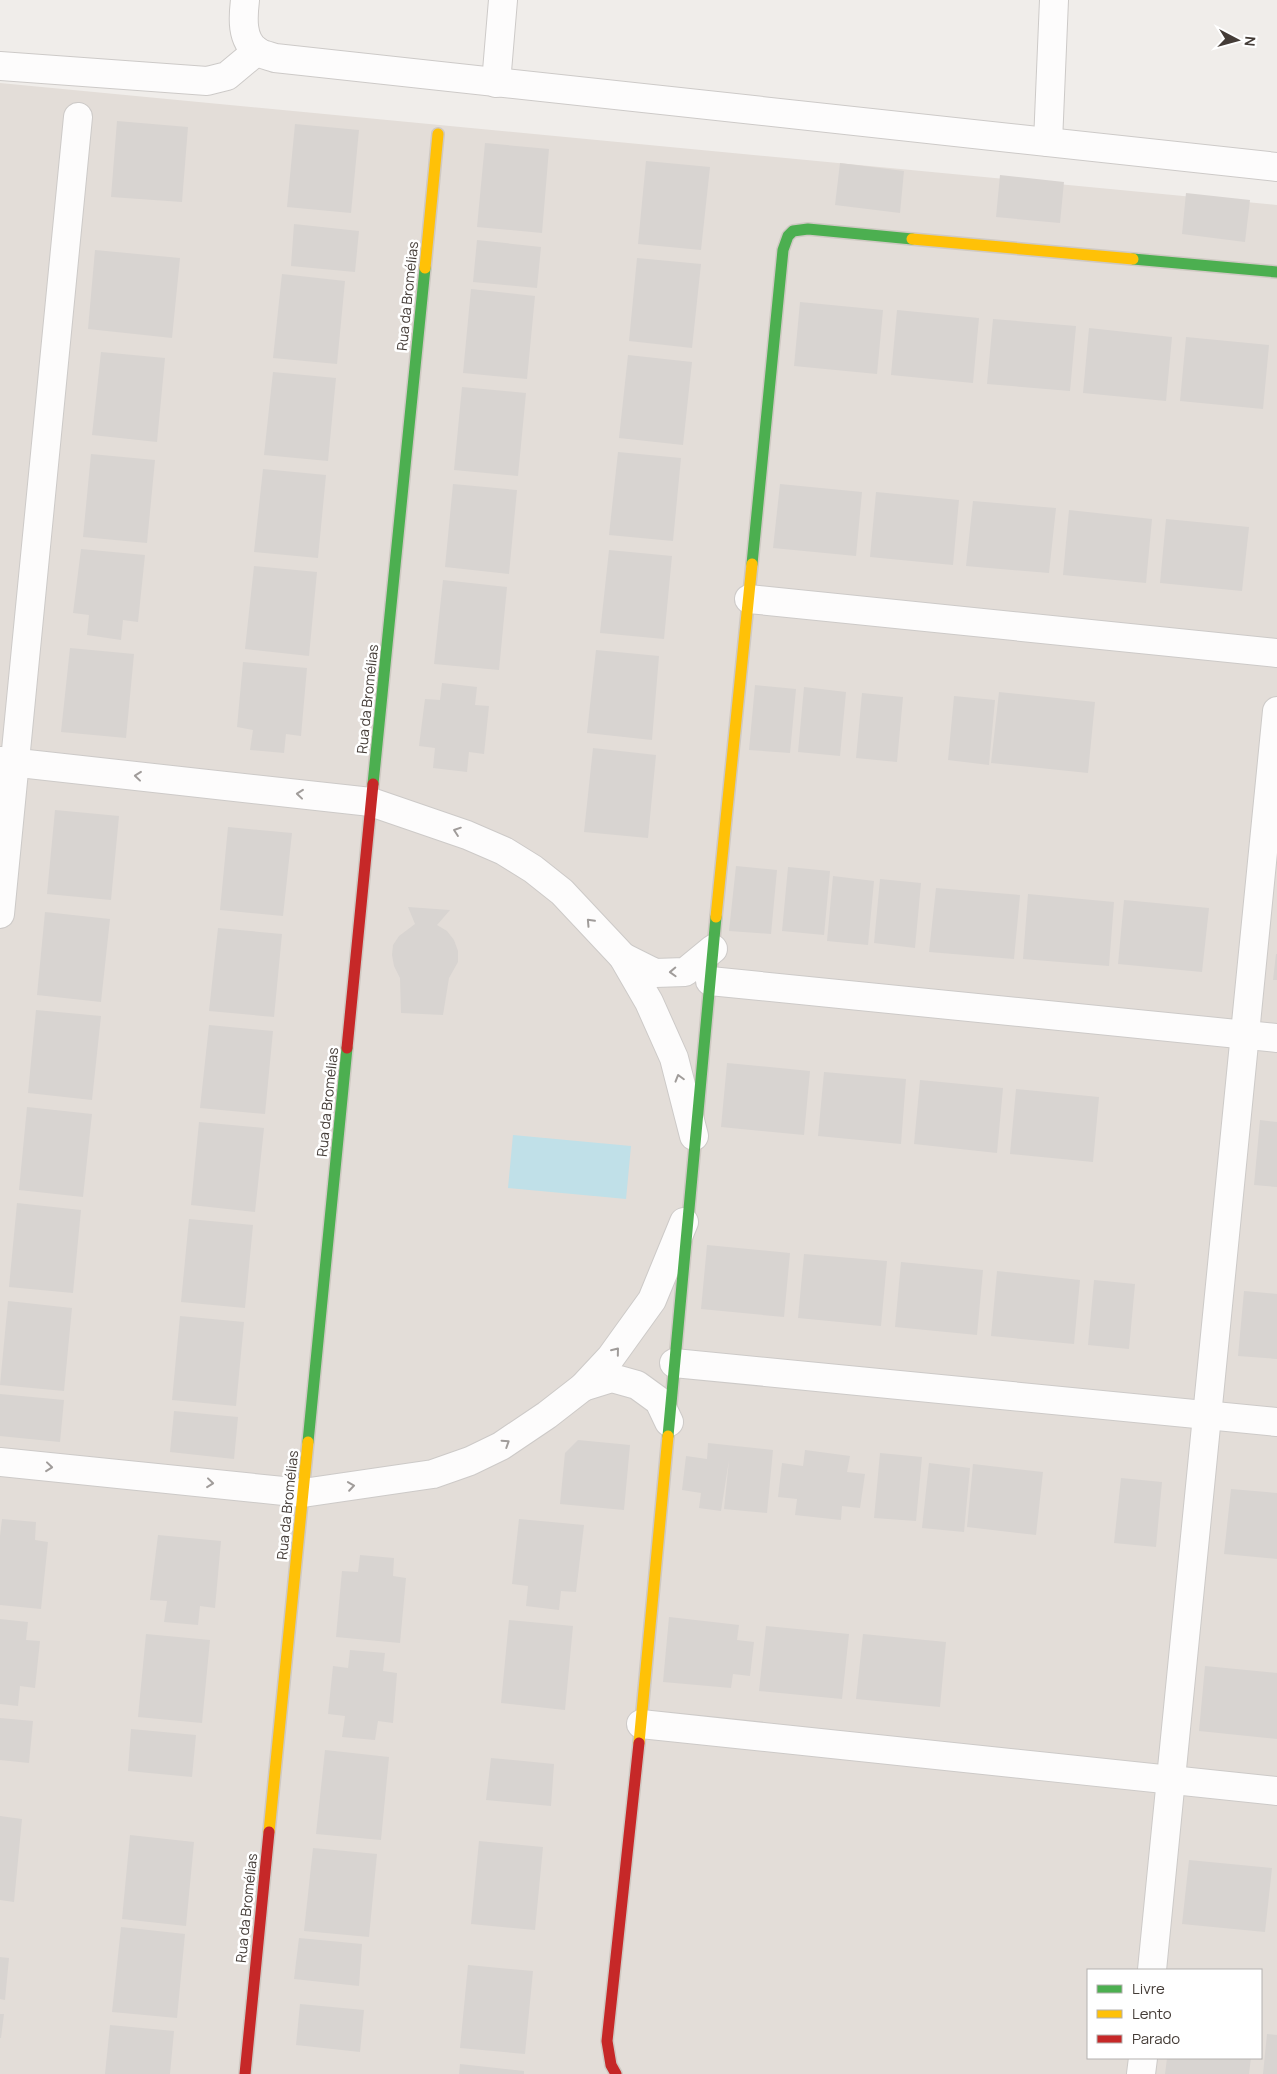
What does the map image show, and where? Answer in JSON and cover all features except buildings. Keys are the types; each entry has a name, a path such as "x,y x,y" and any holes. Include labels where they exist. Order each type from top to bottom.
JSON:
{"street":[{"path":"245,0 244,27 247,41 257,52 275,58 1277,167"},
{"path":"496,83 503,0"},
{"path":"1048,142 1054,0"},
{"path":"0,66 207,81 227,76 257,52"},
{"path":"0,914 7,762 78,117"},
{"name":"Rua da Bromélias","path":"245,2074 438,134"},
{"path":"616,2074 611,2065 607,2041 641,1724 727,801 783,250 787,236 790,232 808,229 1277,272"},
{"path":"749,599 1277,652"},
{"path":"1152,1969 1277,711"},
{"path":"7,762 371,802 467,835 504,851 562,892 623,958 648,1002 674,1058 695,1142"},
{"path":"623,958 655,973 685,972 713,949"},
{"path":"710,980 1277,1038"},
{"path":"0,1462 303,1492 433,1474 470,1461 501,1446 547,1415 583,1387 611,1357 652,1300 689,1210"},
{"path":"674,1363 1277,1422"},
{"path":"583,1387 612,1378 638,1385 659,1401 669,1422"},
{"path":"641,1724 1277,1791"},
{"path":"1142,2074 1143,2059"}],"shaded area":[{"path":"0,83 1277,205 1277,2074 0,2074"}],"water":[{"path":"513,1135 631,1146 626,1199 508,1188"}],"traffic: fast":[{"path":"752,564 783,250 788,236 793,231 808,229 912,239"},
{"path":"1133,259 1277,272"},
{"path":"373,784 425,268"},
{"path":"668,1436 716,917"},
{"path":"308,1442 347,1048"}],"traffic: slow":[{"path":"425,268 438,134"},
{"path":"912,239 1133,259"},
{"path":"716,917 752,564"},
{"path":"639,1743 668,1436"},
{"path":"269,1832 308,1442"}],"traffic: jam":[{"path":"347,1048 373,784"},
{"path":"616,2074 611,2065 607,2041 639,1743"},
{"path":"245,2074 269,1832"}]}
